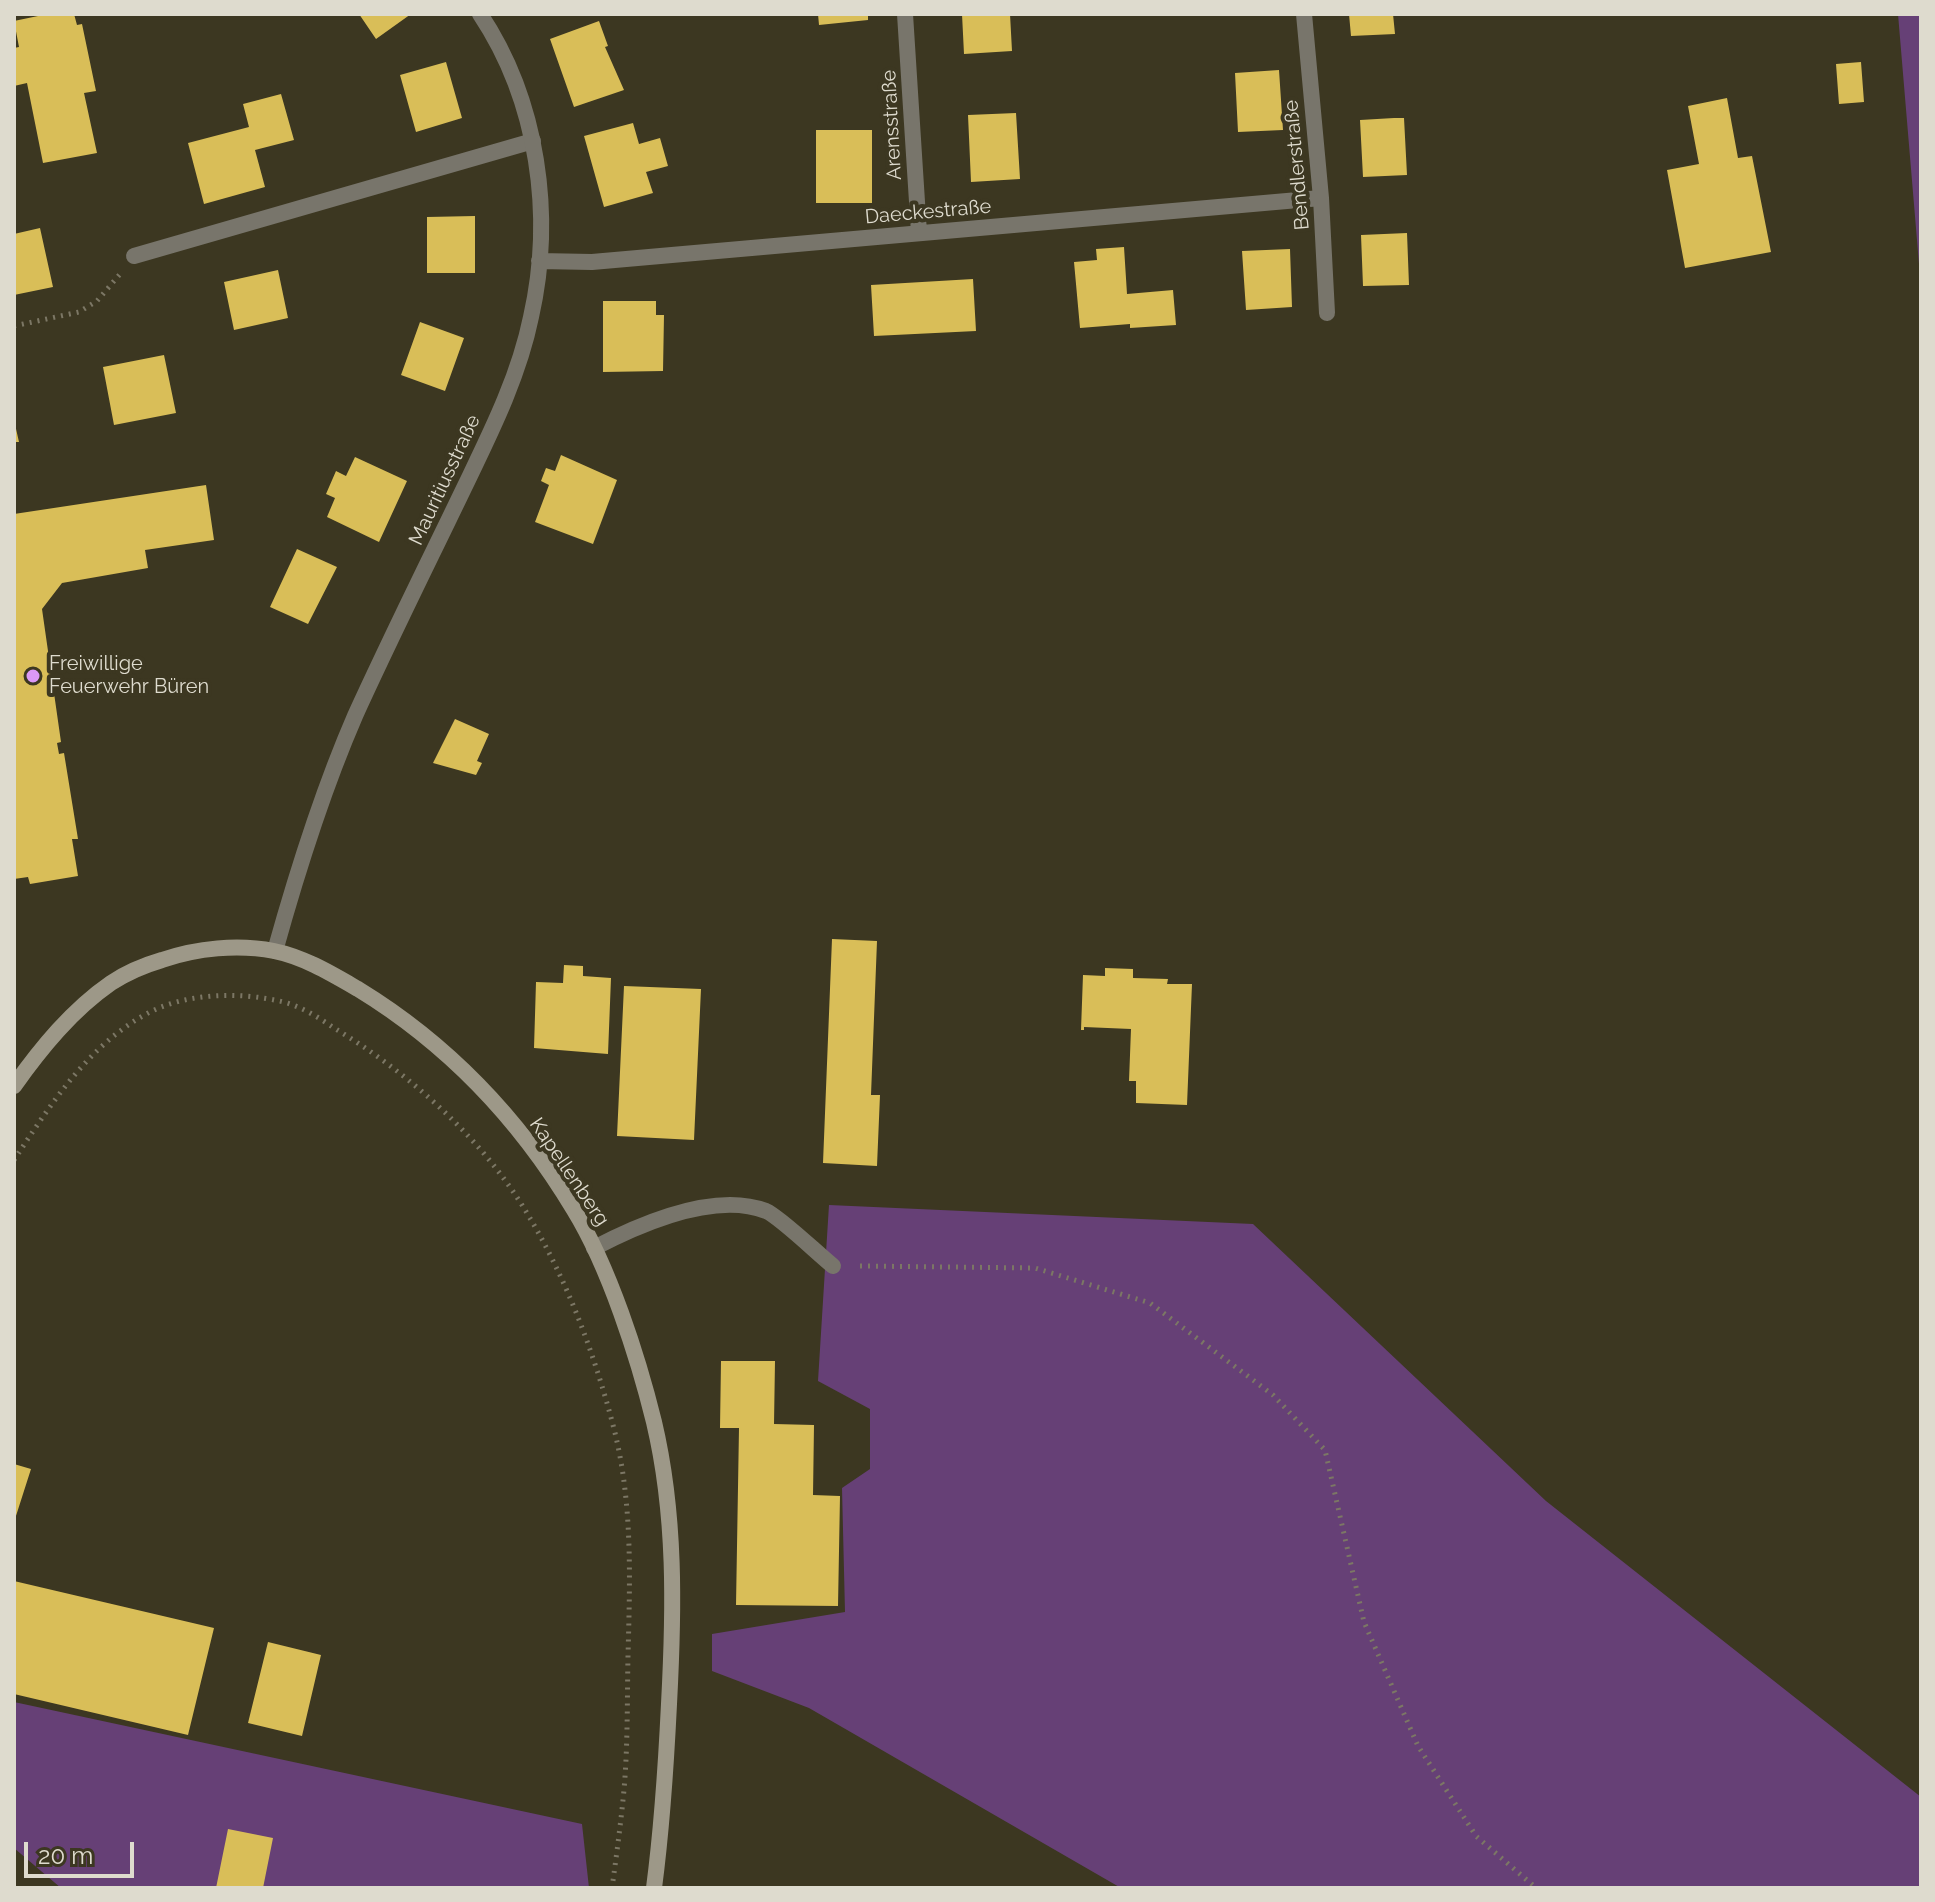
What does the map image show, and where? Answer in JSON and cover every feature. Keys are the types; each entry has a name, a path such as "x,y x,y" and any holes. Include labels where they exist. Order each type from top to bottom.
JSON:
{"main road":[{"name":"Kapellenberg","path":"14,1086 62,1026 113,981 179,954 218,948 275,951 325,970 385,1006 450,1055 488,1093 535,1150 575,1211 594,1248 630,1341 653,1421 666,1484 673,1624 660,1840 654,1888"}],"street":[{"name":"Mauritiusstraße","path":"275,951 299,866 354,718 490,433 517,368 532,317 539,261 540,208 533,141 522,98 480,14"},
{"name":"Arensstraße","path":"905,14 919,233"},
{"name":"Bendlerstraße","path":"1304,14 1321,198 1327,313"},
{"path":"134,256 533,141"},
{"name":"Daeckestraße","path":"539,261 592,262 1321,198"},
{"path":"594,1248 625,1232 695,1209 732,1204 767,1212 833,1266"}],"path":[{"path":"14,326 79,312 97,301 134,256"},
{"path":"14,1160 53,1101 88,1059 125,1027 153,1011 186,999 240,995 282,1001 316,1016 364,1046 406,1079 487,1158 520,1201 538,1232 578,1315 613,1427 627,1502 631,1547 624,1797 612,1888"},
{"path":"833,1266 1035,1268 1049,1272 1150,1303 1273,1395 1325,1450 1364,1622 1418,1746 1476,1836 1536,1888"}],"shaded area":[{"path":"1898,14 1921,14 1919,264"},
{"path":"829,1205 1253,1224 1546,1501 1921,1797 1921,1888 1121,1888 809,1708 712,1671 712,1634 845,1612 842,1488 870,1469 870,1409 818,1381"},
{"path":"14,1702 582,1824 589,1888 61,1888 14,1848"}],"building":[{"path":"37,14 74,14 77,25 82,24 96,91 84,93 97,153 43,163 27,83 14,86 14,48 19,47 14,21"},
{"path":"359,14 411,14 376,39"},
{"path":"818,14 868,14 868,20 819,25"},
{"path":"962,14 1010,14 1012,51 964,54"},
{"path":"1349,14 1393,14 1395,34 1351,36"},
{"path":"599,21 608,46 605,47 624,90 574,107 550,39"},
{"path":"446,62 462,118 416,132 400,75"},
{"path":"1861,62 1864,102 1839,104 1836,64"},
{"path":"1279,70 1283,130 1238,132 1235,73"},
{"path":"281,94 294,140 255,150 265,187 204,204 188,143 249,127 243,104"},
{"path":"1727,98 1738,158 1752,156 1771,252 1685,268 1667,170 1699,164 1688,106"},
{"path":"1016,113 1020,179 971,182 968,115"},
{"path":"1404,118 1407,175 1363,177 1360,120"},
{"path":"633,123 639,144 660,138 668,166 646,172 653,193 604,207 584,136"},
{"path":"816,130 872,130 872,203 816,203"},
{"path":"475,216 475,273 427,273 427,217"},
{"path":"40,228 53,287 14,295 14,234"},
{"path":"1407,233 1409,285 1363,286 1361,235"},
{"path":"1124,247 1127,294 1173,290 1176,325 1130,328 1130,324 1080,328 1074,262 1097,260 1096,249"},
{"path":"1290,249 1292,307 1246,310 1242,251"},
{"path":"278,270 288,318 234,330 224,282"},
{"path":"973,279 976,331 874,336 871,285"},
{"path":"603,301 656,301 656,315 664,315 663,371 603,372"},
{"path":"420,322 464,338 445,391 401,375"},
{"path":"164,355 176,413 114,425 103,367"},
{"path":"14,420 19,442 14,442"},
{"path":"561,455 617,480 593,544 535,522 549,485 541,481 546,468 555,471"},
{"path":"355,457 407,481 379,542 327,517 335,498 326,494 336,471 346,476"},
{"name":"Freiwillige Feuerwehr Büren","path":"206,485 214,540 145,550 148,568 62,583 42,609 61,742 57,743 59,754 64,753 78,839 72,839 78,876 30,884 28,877 14,879 14,514"},
{"path":"297,549 337,567 308,624 270,607"},
{"path":"455,719 489,734 477,761 482,763 476,775 433,763"},
{"path":"832,939 877,941 871,1095 880,1095 877,1166 823,1163"},
{"path":"564,965 583,966 583,976 611,978 608,1054 534,1048 536,982 563,983"},
{"path":"1105,968 1133,969 1133,978 1168,979 1167,984 1192,984 1187,1105 1136,1103 1136,1081 1129,1081 1131,1029 1084,1027 1081,1030 1083,975 1105,976"},
{"path":"624,986 701,989 694,1140 617,1136"},
{"path":"721,1361 775,1361 774,1424 814,1425 813,1495 840,1496 838,1606 736,1605 739,1428 720,1428"},
{"path":"14,1464 31,1469 15,1519 14,1519"},
{"path":"14,1581 214,1628 188,1735 14,1694"},
{"path":"268,1642 321,1655 302,1736 248,1723"},
{"path":"228,1829 273,1838 263,1888 216,1888"}],"place":[{"name":"Freiwillige Feuerwehr Büren","path":"33,676"}]}
